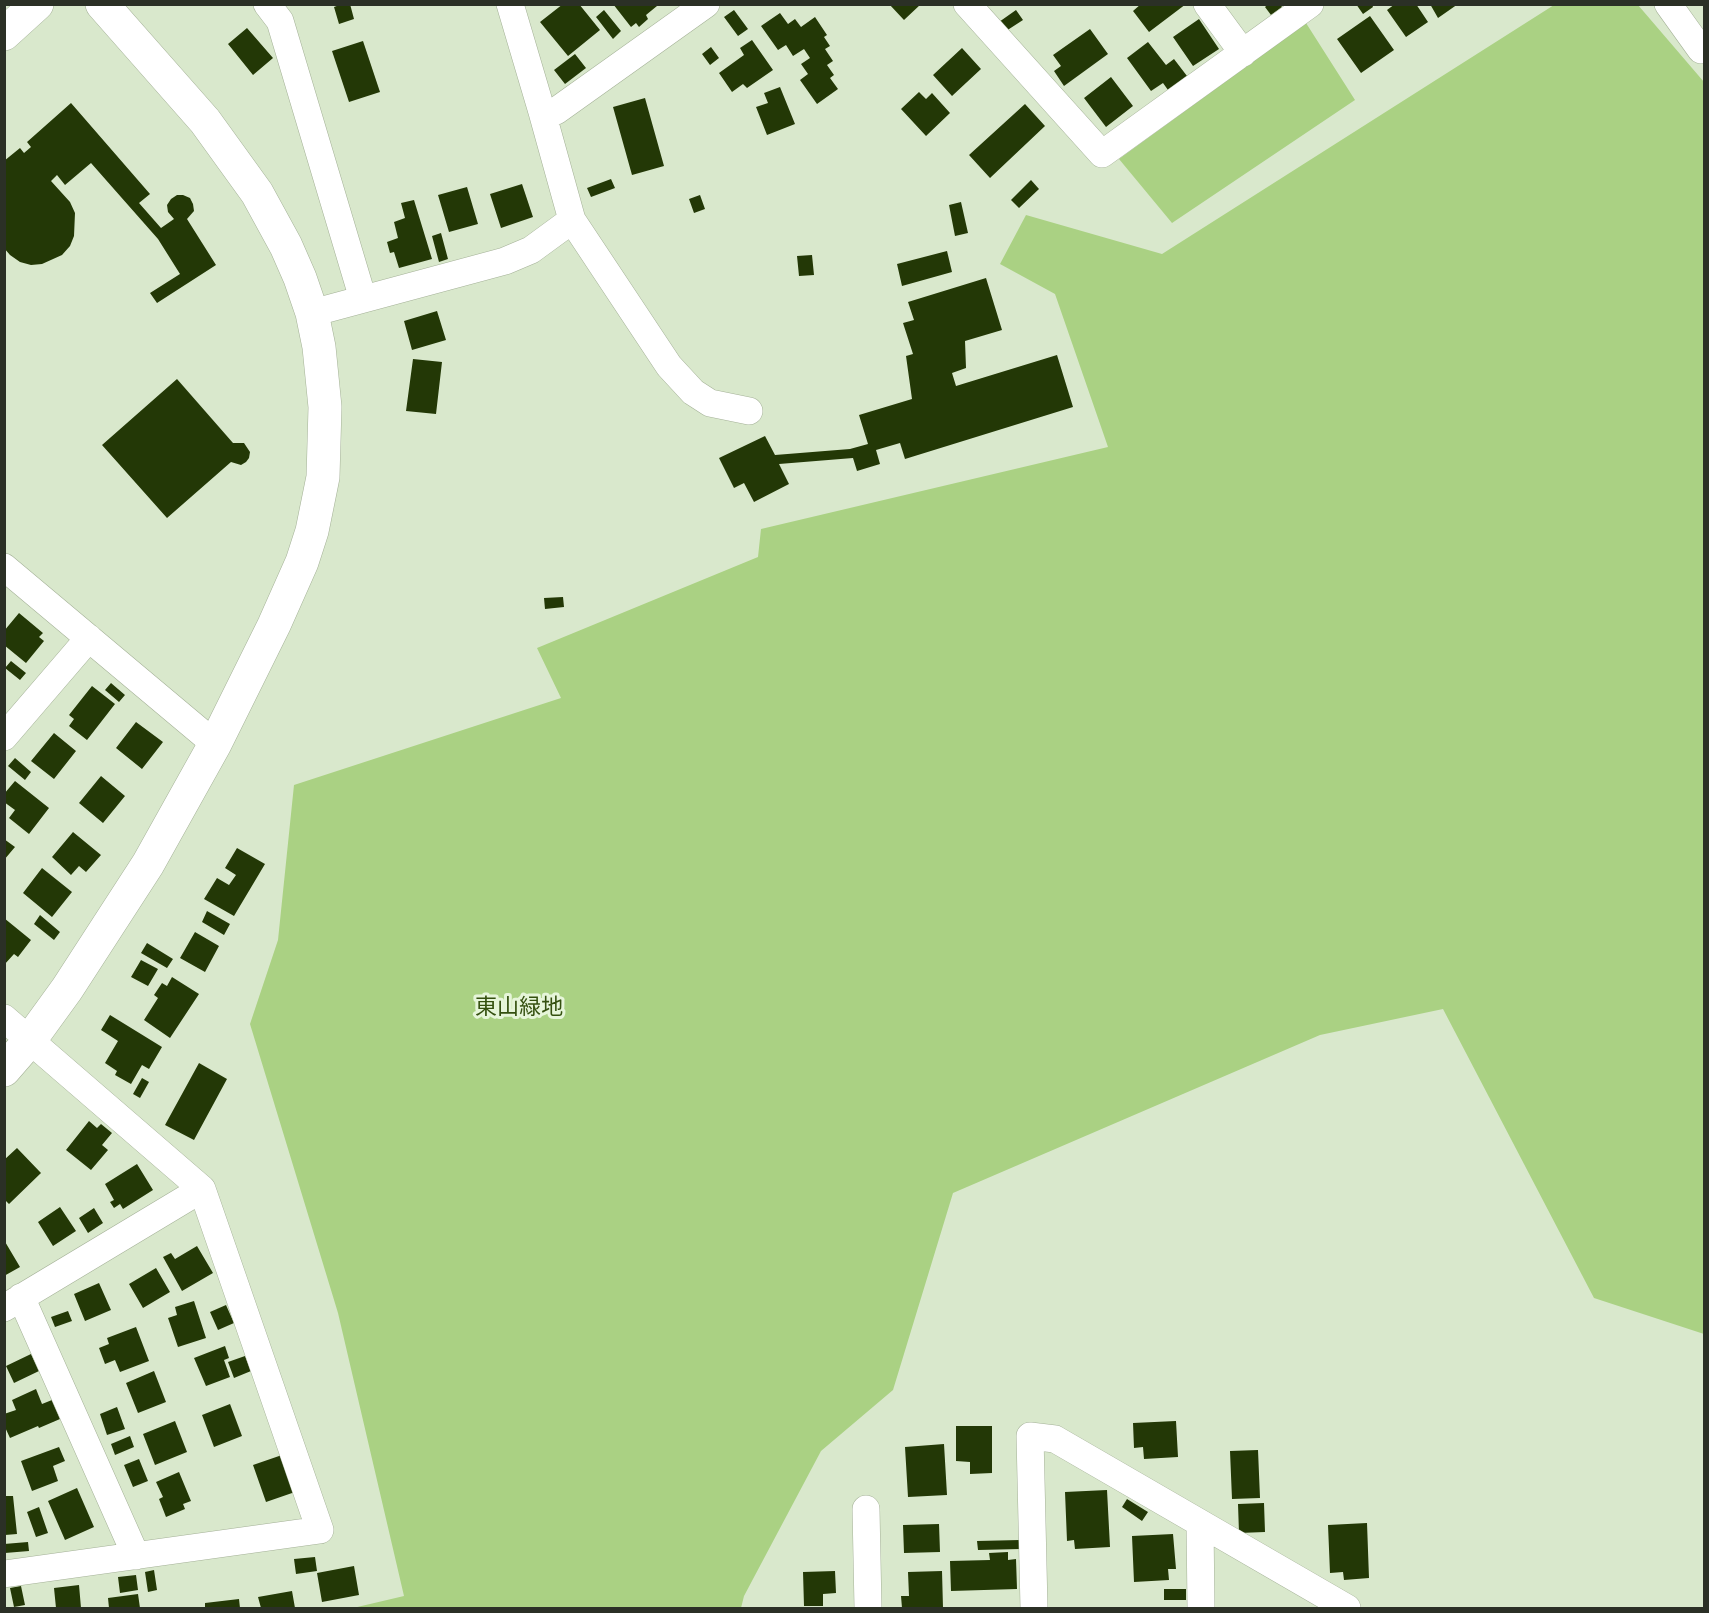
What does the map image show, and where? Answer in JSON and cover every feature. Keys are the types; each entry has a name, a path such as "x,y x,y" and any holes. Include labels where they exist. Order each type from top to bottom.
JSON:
{"street":[{"path":"4,34 37,4"},
{"path":"4,1070 30,1040 67,989 148,864 215,744 274,625 302,562 319,504 325,454 325,407 319,347 312,313 286,246 265,207 238,165 205,121 102,4"},
{"path":"267,4 280,21 363,298"},
{"path":"510,4 572,220 669,366 693,392 711,403 749,411"},
{"path":"542,112 556,111 706,4"},
{"path":"967,4 1102,154 1310,4"},
{"path":"1207,4 1243,52"},
{"path":"1668,4 1701,50 1704,49"},
{"path":"312,313 505,261 531,250 572,220"},
{"path":"4,567 215,744"},
{"path":"4,738 89,638"},
{"path":"4,1018 202,1188 320,1530 4,1574"},
{"path":"136,1556 13,1302 202,1188"},
{"path":"1034,1608 1030,1436 1055,1439 1347,1608"},
{"path":"866,1509 868,1608"},
{"path":"1200,1523 1201,1608"}],"green space":[{"name":"東山緑地","path":"1554,5 1638,5 1704,82 1704,1334 1594,1298 1443,1009 1320,1035 953,1193 893,1390 821,1451 744,1596 741,1608 353,1608 404,1596 338,1313 250,1024 278,940 294,785 561,698 537,648 758,557 761,529 1108,447 1055,294 1000,264 1026,215 1162,254"},
{"path":"1306,23 1355,100 1172,223 1119,159"}],"building":[{"path":"350,4 354,19 339,24 334,7"},
{"path":"563,4 579,4 600,30 568,56 540,22"},
{"path":"613,4 656,4 657,6 646,15 648,19 639,27 636,23 631,27"},
{"path":"889,4 921,4 904,20"},
{"path":"1141,4 1186,4 1149,32 1133,11"},
{"path":"1268,4 1280,4 1282,7 1271,15 1265,7"},
{"path":"1356,4 1372,4 1373,7 1363,14"},
{"path":"1395,4 1416,4 1428,22 1406,37 1387,10"},
{"path":"1430,4 1458,4 1438,18"},
{"path":"604,10 621,31 613,39 596,17"},
{"path":"734,10 748,29 738,36 724,17"},
{"path":"1016,10 1023,20 1006,31 999,22"},
{"path":"780,13 788,24 795,19 801,27 815,17 827,35 824,37 830,46 825,49 833,61 827,65 834,75 830,78 838,89 817,104 800,80 808,74 801,64 810,58 804,49 793,56 786,45 778,50 761,26"},
{"path":"1370,16 1394,50 1361,73 1337,39"},
{"path":"1199,19 1219,49 1193,66 1173,37"},
{"path":"247,28 273,58 253,75 228,44"},
{"path":"1090,29 1108,54 1064,86 1054,71 1061,66 1053,55"},
{"path":"752,40 773,70 747,88 743,84 732,92 719,73 744,55 740,48"},
{"path":"363,41 380,92 349,102 332,51"},
{"path":"1148,42 1166,65 1174,59 1187,76 1168,90 1163,83 1151,91 1127,58"},
{"path":"711,47 719,58 710,65 702,54"},
{"path":"962,48 981,69 952,96 933,75"},
{"path":"575,54 586,68 565,84 554,70"},
{"path":"1111,77 1133,106 1106,127 1084,98"},
{"path":"780,87 795,124 767,135 756,107 768,103 764,93"},
{"path":"919,92 926,99 932,93 950,113 926,136 901,109"},
{"path":"645,98 664,166 632,175 613,107"},
{"path":"71,103 150,194 139,203 161,228 174,219 168,212 167,205 171,199 177,195 183,195 190,198 193,204 194,211 187,219 216,265 157,303 150,293 180,274 158,239 91,163 65,185 57,175 51,181 70,202 75,213 74,236 70,246 62,255 42,264 31,265 20,262 4,248 4,161 20,148 24,153 31,147 27,142"},
{"path":"1025,104 1045,126 990,178 969,155"},
{"path":"611,179 615,188 591,197 587,188"},
{"path":"1031,180 1039,189 1019,208 1011,200"},
{"path":"522,184 533,217 501,228 490,194"},
{"path":"467,187 478,224 449,232 438,195"},
{"path":"700,195 705,209 694,213 689,199"},
{"path":"414,200 432,259 399,268 394,252 390,253 387,242 398,238 394,222 405,218 401,203"},
{"path":"961,202 968,233 955,236 949,205"},
{"path":"441,233 448,259 439,262 432,236"},
{"path":"947,251 952,272 902,286 897,264"},
{"path":"812,255 814,275 799,276 797,256"},
{"path":"986,278 1002,330 965,341 966,368 952,373 956,386 1057,355 1073,407 905,459 900,443 876,450 880,464 857,471 853,458 779,464 789,484 754,502 744,483 734,488 719,458 765,436 775,455 850,449 868,444 859,415 912,399 906,356 913,354 903,323 914,320 908,302"},
{"path":"437,311 446,340 412,350 404,321"},
{"path":"413,359 442,362 436,414 406,411"},
{"path":"177,379 233,443 244,443 250,452 246,462 241,465 231,462 167,518 102,445"},
{"path":"563,597 564,607 545,609 544,598"},
{"path":"19,613 43,633 39,637 44,641 26,663 4,645 4,631"},
{"path":"11,661 26,673 20,680 5,668"},
{"path":"111,683 125,695 119,702 105,690"},
{"path":"92,686 115,704 87,740 69,726 74,719 69,715"},
{"path":"136,722 163,742 142,769 116,748"},
{"path":"54,733 76,751 54,779 31,761"},
{"path":"15,758 31,772 25,780 8,766"},
{"path":"101,776 125,796 103,823 79,803"},
{"path":"15,781 49,808 29,834 9,818 15,810 4,802 4,794"},
{"path":"73,832 101,855 86,872 79,866 71,875 52,857"},
{"path":"4,839 15,847 4,860"},
{"path":"237,848 265,864 234,916 204,899 217,878 229,885 236,875 225,868"},
{"path":"42,868 72,892 52,917 23,893"},
{"path":"207,911 230,924 224,935 202,922"},
{"path":"40,915 60,932 54,940 34,924"},
{"path":"4,918 31,940 18,957 14,954 4,965"},
{"path":"195,932 219,946 205,972 180,958"},
{"path":"147,943 173,959 167,968 141,953"},
{"path":"141,960 158,969 148,986 131,977"},
{"path":"172,977 199,994 170,1038 144,1020 158,998 154,995 162,983 167,986"},
{"path":"110,1015 162,1047 149,1069 142,1065 131,1084 115,1075 117,1071 105,1063 118,1041 101,1030"},
{"path":"199,1063 227,1079 194,1140 165,1125"},
{"path":"142,1078 149,1082 140,1098 133,1094"},
{"path":"89,1121 97,1128 101,1124 112,1133 102,1145 108,1150 91,1170 66,1150"},
{"path":"17,1148 41,1173 9,1204 4,1199 4,1160"},
{"path":"137,1164 153,1190 123,1209 120,1204 114,1208 110,1202 114,1200 105,1184"},
{"path":"60,1207 76,1231 53,1246 38,1222"},
{"path":"94,1208 103,1223 88,1233 79,1218"},
{"path":"4,1240 20,1267 4,1276"},
{"path":"197,1246 213,1273 182,1291 163,1257 171,1253 175,1259"},
{"path":"156,1268 170,1292 143,1308 129,1284"},
{"path":"99,1283 111,1310 85,1321 74,1294"},
{"path":"194,1301 206,1338 178,1347 168,1318 177,1315 175,1307"},
{"path":"226,1305 234,1323 218,1330 210,1312"},
{"path":"68,1311 72,1321 55,1327 51,1317"},
{"path":"136,1327 149,1361 120,1372 115,1360 105,1364 99,1348 109,1344 107,1338"},
{"path":"225,1346 229,1358 224,1360 230,1377 206,1386 194,1358"},
{"path":"31,1354 39,1371 14,1383 6,1366"},
{"path":"245,1356 251,1371 234,1378 228,1362"},
{"path":"154,1371 166,1402 138,1413 126,1383"},
{"path":"36,1389 42,1404 52,1400 60,1419 10,1438 4,1425 4,1414 16,1410 12,1400"},
{"path":"230,1404 242,1436 214,1447 202,1415"},
{"path":"117,1407 125,1429 107,1435 100,1414"},
{"path":"175,1421 187,1452 155,1465 143,1434"},
{"path":"1176,1421 1178,1457 1144,1459 1143,1447 1134,1448 1133,1423"},
{"path":"956,1426 992,1426 992,1473 970,1474 970,1462 956,1461"},
{"path":"130,1436 134,1447 115,1455 111,1444"},
{"path":"944,1444 947,1495 908,1497 905,1447"},
{"path":"59,1447 65,1461 53,1466 58,1481 32,1491 21,1461"},
{"path":"1258,1450 1260,1498 1232,1499 1230,1451"},
{"path":"282,1455 295,1492 266,1502 253,1465"},
{"path":"139,1459 148,1481 133,1487 124,1465"},
{"path":"179,1472 191,1501 183,1504 185,1509 166,1517 159,1499 163,1497 156,1482"},
{"path":"77,1488 94,1527 65,1540 48,1501"},
{"path":"1107,1490 1110,1547 1075,1549 1074,1540 1067,1541 1065,1492"},
{"path":"5,1496 13,1496 17,1534 5,1535"},
{"path":"1127,1499 1148,1512 1142,1521 1122,1507"},
{"path":"1264,1503 1265,1532 1239,1533 1238,1504"},
{"path":"39,1507 48,1533 36,1537 27,1512"},
{"path":"1367,1523 1369,1578 1344,1580 1343,1572 1330,1573 1328,1525"},
{"path":"939,1524 940,1552 904,1553 903,1525"},
{"path":"1173,1534 1176,1569 1168,1569 1169,1580 1134,1582 1132,1536"},
{"path":"1020,1540 1020,1549 978,1550 977,1541"},
{"path":"28,1542 29,1551 5,1553 4,1544"},
{"path":"1008,1552 1008,1560 1016,1559 1017,1589 951,1591 950,1561 990,1560 989,1553"},
{"path":"315,1557 317,1571 296,1574 294,1559"},
{"path":"354,1566 359,1595 322,1602 317,1573"},
{"path":"154,1570 157,1590 148,1592 145,1572"},
{"path":"835,1571 836,1593 823,1594 823,1606 804,1606 803,1572"},
{"path":"942,1571 943,1608 902,1608 901,1596 909,1596 908,1572"},
{"path":"136,1575 138,1590 120,1593 118,1577"},
{"path":"79,1585 81,1608 56,1608 54,1588"},
{"path":"21,1586 25,1605 14,1607 10,1588"},
{"path":"1164,1589 1186,1589 1186,1600 1164,1600"},
{"path":"292,1591 295,1608 261,1608 258,1597"},
{"path":"138,1594 140,1608 109,1608 108,1598"},
{"path":"239,1599 240,1608 205,1608 205,1603"}]}
